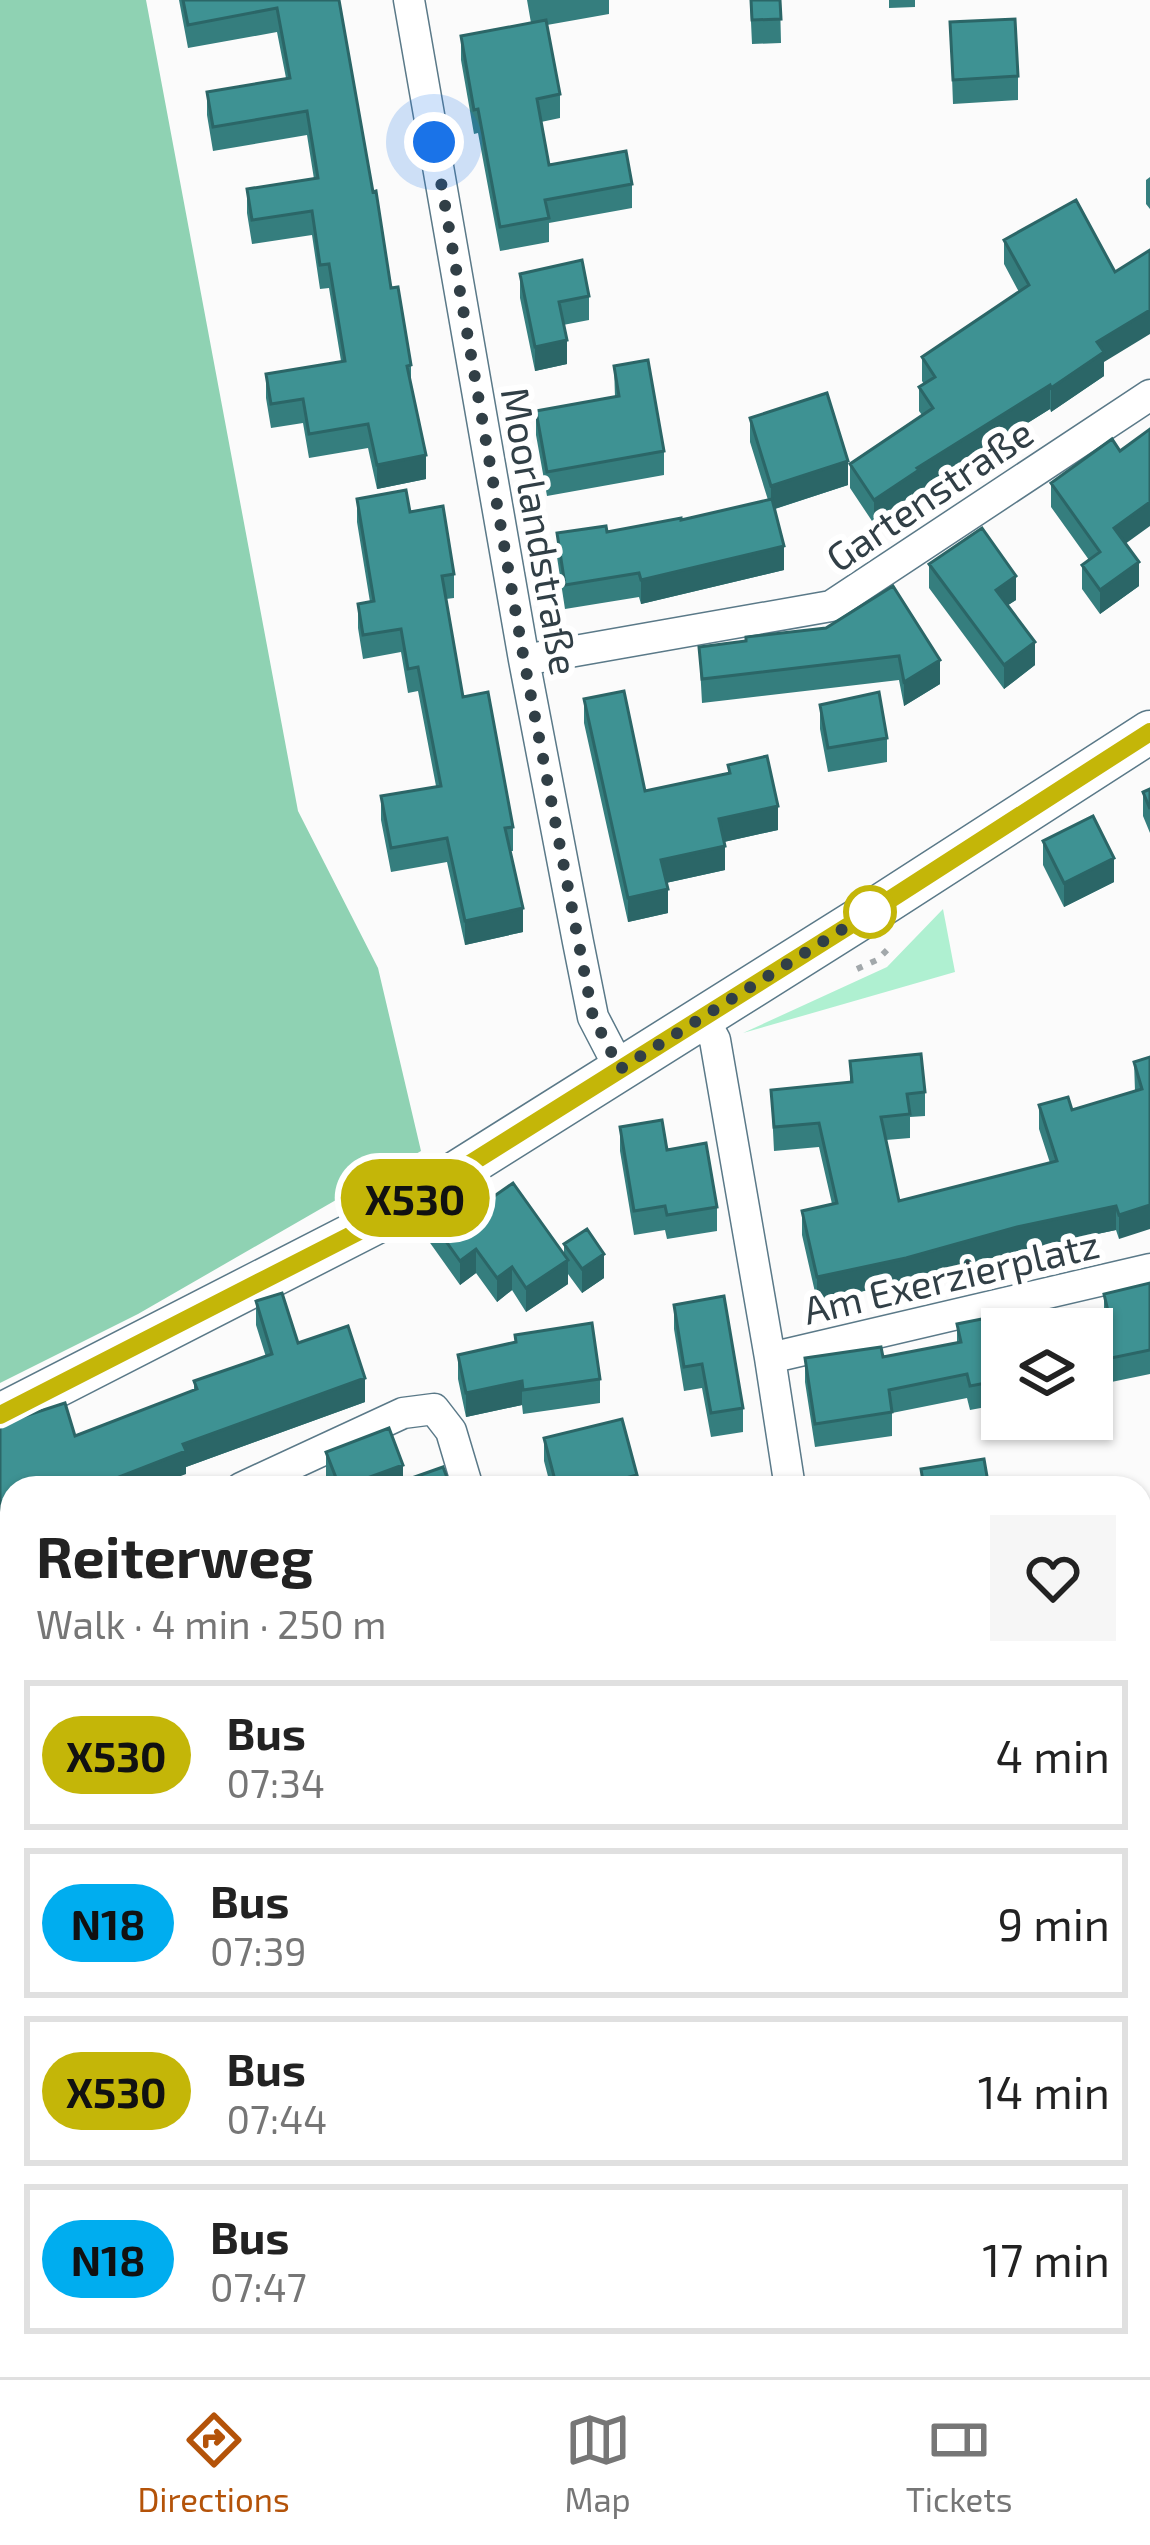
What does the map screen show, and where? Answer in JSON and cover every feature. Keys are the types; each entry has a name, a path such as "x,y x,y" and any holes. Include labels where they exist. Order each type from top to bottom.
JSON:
{"main road":[{"path":"0,1415 379,1221 1150,732"}],"street":[{"name":"Moorlandstraße","path":"409,0 524,660 593,1017 620,1069"},
{"name":"Gartenstraße","path":"524,660 831,606 1150,394"},
{"path":"703,1018 715,1040 788,1476"},
{"name":"Am Exerzierplatz","path":"770,1358 1150,1268"},
{"path":"267,1476 403,1413 434,1409 451,1430 464,1476"}],"green space":[{"path":"0,0 146,0 298,811 378,968 421,1151 138,1314 0,1383"},
{"path":"943,909 955,972 743,1033 887,967"}],"building":[{"path":"183,0 339,0 391,288 398,287 411,365 407,366 426,455 377,465 368,424 309,434 303,399 271,404 266,374 345,361 329,264 320,265 312,211 252,220 247,189 318,178 307,111 213,127 207,92 290,78 277,8 188,25"},
{"path":"751,0 780,0 781,19 752,20"},
{"path":"1015,19 1018,76 953,80 950,22"},
{"path":"546,20 560,94 537,99 549,165 626,151 632,184 545,200 549,218 500,227 461,36"},
{"path":"1076,200 1115,272 1150,250 1150,310 1097,342 1104,352 917,468 874,500 850,464 933,408 919,387 935,377 922,357 1029,285 1004,240"},
{"path":"582,260 589,296 559,302 567,340 535,347 520,274"},
{"path":"648,360 664,451 547,472 536,411 619,396 614,366"},
{"path":"827,393 848,461 771,486 750,418"},
{"path":"1150,429 1150,502 1114,528 1139,562 1100,590 1082,565 1100,552 1051,483 1112,439 1120,451"},
{"path":"406,490 410,512 443,506 454,574 442,576 463,697 488,692 513,827 505,828 523,908 465,921 447,838 391,848 381,796 441,786 418,667 408,669 401,629 363,635 358,604 374,601 357,499"},
{"path":"772,499 784,546 641,580 639,573 565,585 557,533 606,526 607,532"},
{"path":"982,528 1016,576 996,590 1035,642 1004,665 929,564"},
{"path":"893,586 940,660 904,682 899,656 702,679 699,647 826,628"},
{"path":"624,691 645,791 730,773 728,765 767,756 778,806 719,819 725,846 661,860 668,889 628,898 584,699"},
{"path":"879,692 887,738 828,748 820,705"},
{"path":"1093,816 1114,858 1064,883 1043,841"},
{"path":"921,1054 925,1092 907,1094 910,1114 881,1117 899,1201 1057,1161 1039,1105 1068,1097 1072,1110 1142,1089 1134,1062 1150,1057 1150,1205 1119,1215 1116,1206 1017,1227 817,1277 802,1211 837,1203 819,1123 774,1127 771,1090 852,1082 850,1061"},
{"path":"662,1120 667,1150 706,1143 717,1207 667,1215 665,1206 634,1211 620,1127"},
{"path":"480,1179 493,1197 513,1183 568,1260 526,1288 512,1267 497,1278 476,1249 460,1261 428,1216"},
{"path":"587,1229 604,1254 582,1269 564,1244"},
{"path":"1150,1283 1150,1350 1113,1358 1113,1308 1107,1308 1104,1294"},
{"path":"282,1293 298,1343 348,1326 365,1378 183,1444 186,1451 122,1476 0,1476 0,1424 65,1403 75,1436 197,1389 194,1381 272,1354 256,1301"},
{"path":"724,1296 743,1408 711,1413 702,1364 684,1367 674,1305"},
{"path":"981,1319 981,1384 970,1386 967,1374 889,1390 892,1412 815,1424 805,1358 881,1347 883,1357 961,1342 957,1324"},
{"path":"592,1323 600,1379 523,1390 522,1381 466,1393 458,1355 516,1342 515,1335"},
{"path":"622,1419 637,1475 554,1476 544,1438"},
{"path":"389,1428 403,1465 373,1476 335,1476 326,1452"},
{"path":"984,1459 987,1476 922,1476 921,1469"},
{"path":"443,1467 446,1476 418,1476"}],"bus line":[{"name":"X530","path":"0,1415 379,1221 1150,732"}],"route":[{"path":"434,142 524,660 593,1017 607,1048 620,1069 870,912"}]}
